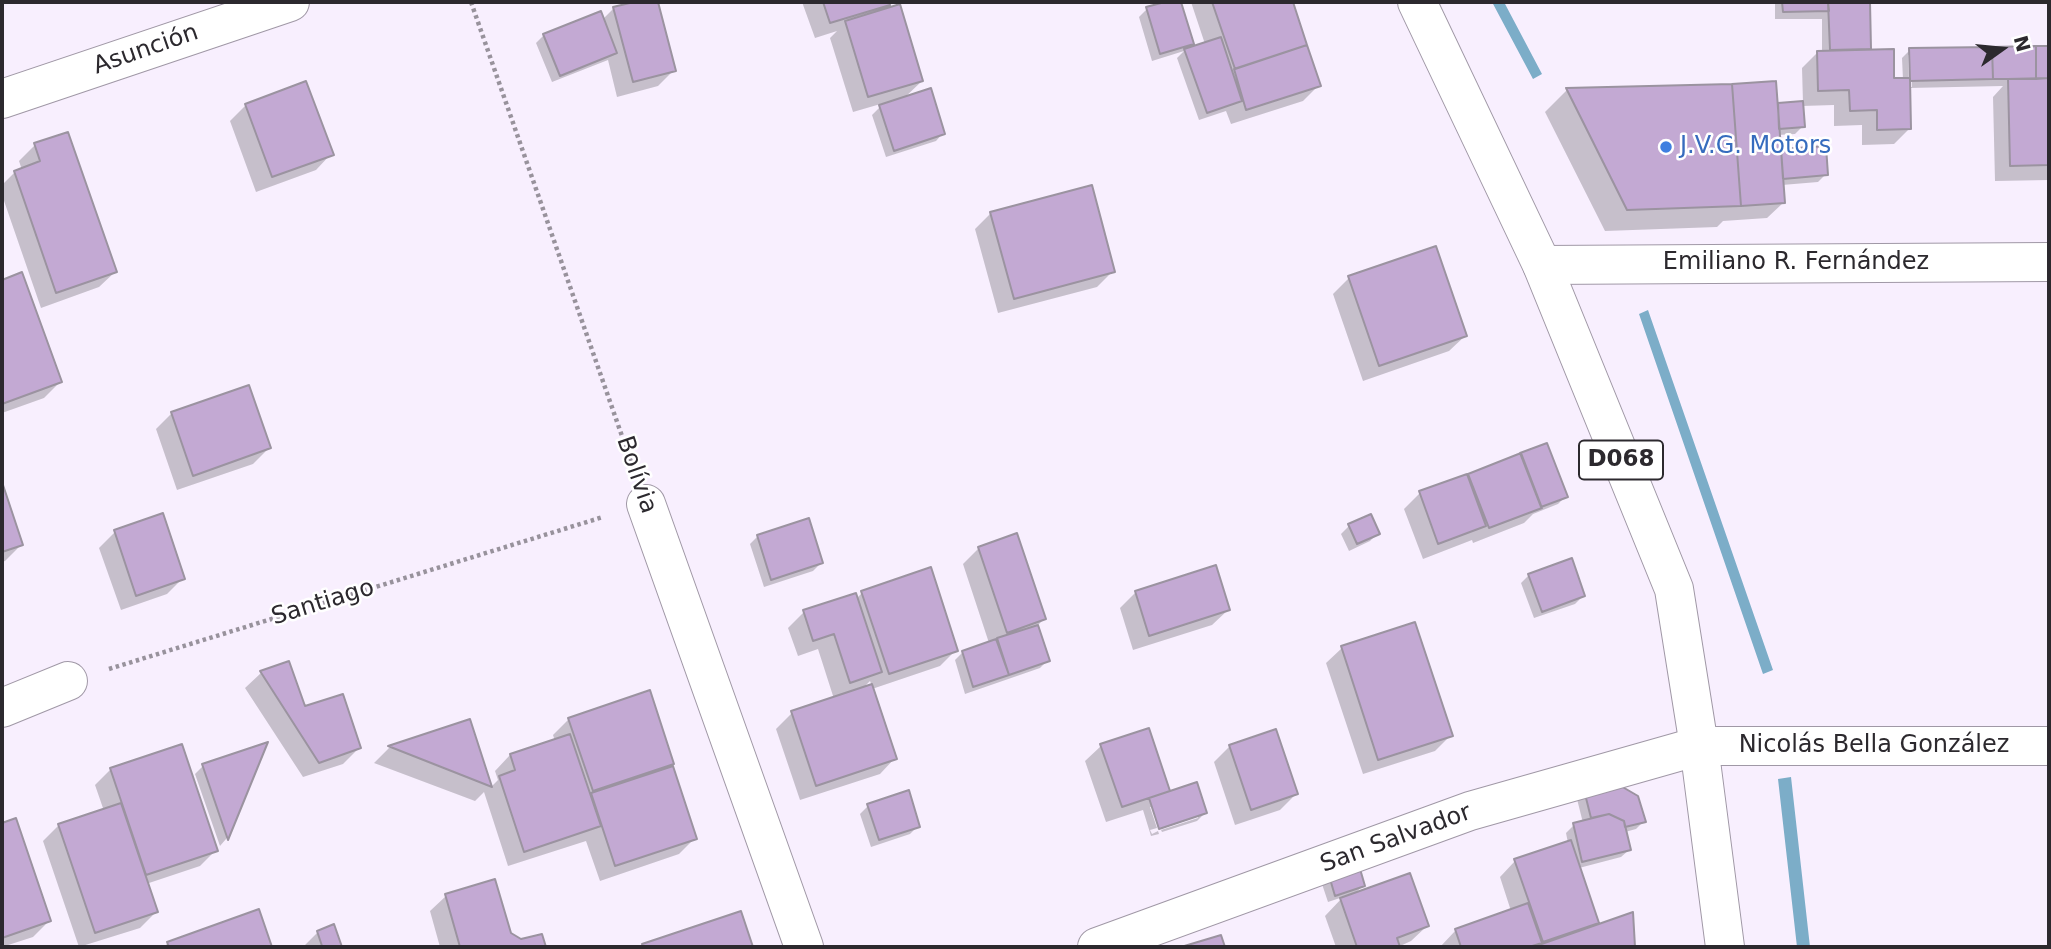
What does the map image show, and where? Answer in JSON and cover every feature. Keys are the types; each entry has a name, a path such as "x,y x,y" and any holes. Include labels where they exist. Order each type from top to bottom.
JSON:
{"street":[{"name":"Asunción","path":"2,99 290,2"},
{"name":"D068","path":"1417,2 1542,265 1674,589 1699,746 1725,947"},
{"name":"Emiliano R. Fernández","path":"1542,265 2049,262"},
{"name":"Bolívia","path":"646,504 804,947"},
{"path":"2,708 68,681"},
{"name":"Nicolás Bella González","path":"1699,746 2049,746"},
{"name":"San Salvador","path":"1097,947 1470,811 1699,746"}],"path":[{"name":"Bolívia","path":"471,2 646,504"},
{"name":"Santiago","path":"68,681 646,504"}],"water":[{"path":"1492,2 1504,2 1542,74 1533,79"},
{"path":"1648,310 1773,670 1763,674 1639,314"},
{"path":"1791,777 1810,947 1797,947 1778,779"}],"building":[{"path":"634,2 658,2 676,71 633,82 613,7"},
{"path":"823,2 889,2 890,5 830,23"},
{"path":"1165,2 1181,2 1194,44 1160,54 1146,7"},
{"path":"1212,2 1293,2 1307,45 1235,69"},
{"path":"1782,2 1828,2 1829,11 1783,12"},
{"path":"1828,2 1870,2 1871,49 1830,50"},
{"path":"900,4 923,81 868,97 845,21"},
{"path":"601,11 617,53 560,76 543,34"},
{"path":"1221,37 1242,101 1207,113 1184,49"},
{"path":"1307,45 1321,86 1246,110 1234,69"},
{"path":"2036,46 2036,79 1993,79 1992,47"},
{"path":"2036,46 2049,46 2049,78 2036,79"},
{"path":"1992,47 1993,79 1910,81 1909,48"},
{"path":"1894,49 1894,78 1910,78 1911,129 1877,130 1877,110 1850,111 1849,90 1818,91 1817,51"},
{"path":"2049,78 2049,165 2010,166 2008,79"},
{"path":"306,81 334,155 272,177 245,104"},
{"path":"1776,81 1785,203 1741,206 1732,84"},
{"name":"J.V.G. Motors","path":"1732,84 1741,206 1627,210 1566,88"},
{"path":"931,88 945,134 894,151 879,105"},
{"path":"1803,101 1805,127 1779,129 1778,103"},
{"path":"68,132 117,272 56,293 14,171 40,161 34,143"},
{"path":"1826,146 1828,175 1783,179 1781,149"},
{"path":"1092,185 1115,272 1014,299 990,212"},
{"path":"1436,246 1467,336 1379,366 1348,276"},
{"path":"22,272 62,382 2,404 2,280"},
{"path":"249,385 271,448 193,476 171,412"},
{"path":"1547,443 1568,497 1541,507 1520,453"},
{"path":"1521,453 1542,508 1489,528 1468,474"},
{"path":"1467,474 1486,526 1438,544 1419,491"},
{"path":"2,482 23,545 2,552"},
{"path":"163,513 185,579 136,596 114,530"},
{"path":"1371,514 1380,534 1357,544 1348,524"},
{"path":"809,518 823,563 771,580 757,535"},
{"path":"1017,533 1046,619 1007,633 978,547"},
{"path":"1572,558 1585,596 1542,612 1528,574"},
{"path":"1216,565 1230,610 1149,636 1135,591"},
{"path":"931,567 958,651 889,674 861,591"},
{"path":"856,593 882,672 850,683 834,634 813,641 803,610"},
{"path":"1415,622 1453,736 1378,760 1341,646"},
{"path":"1038,625 1050,661 1009,675 997,638"},
{"path":"996,639 1009,675 973,687 962,651"},
{"path":"289,661 305,706 343,694 361,748 319,763 260,671"},
{"path":"872,684 897,759 816,786 791,711"},
{"path":"650,690 674,764 593,791 568,718"},
{"path":"470,719 492,787 388,746"},
{"path":"1149,728 1170,791 1122,807 1100,744"},
{"path":"1276,729 1298,794 1251,810 1229,745"},
{"path":"570,734 601,826 524,852 499,776 515,770 510,754"},
{"path":"268,742 228,840 202,764"},
{"path":"182,744 218,851 146,875 110,768"},
{"path":"673,766 697,839 615,866 591,793"},
{"path":"1197,782 1207,813 1159,829 1149,798"},
{"path":"1614,782 1638,796 1646,822 1625,827 1624,821 1609,814 1591,818 1584,790"},
{"path":"909,790 920,827 879,840 867,804"},
{"path":"121,803 158,912 95,933 58,824"},
{"path":"1609,814 1624,821 1631,850 1582,862 1573,823"},
{"path":"16,818 51,921 2,938 2,823"},
{"path":"1571,840 1599,923 1543,942 1514,859"},
{"path":"1358,862 1365,886 1335,896 1328,872"},
{"path":"1410,873 1429,926 1397,938 1400,947 1357,947 1340,898"},
{"path":"495,879 511,933 521,939 542,934 546,947 460,947 445,894"},
{"path":"1528,903 1542,943 1529,947 1461,947 1455,929"},
{"path":"259,909 272,947 169,947 167,942"},
{"path":"741,911 753,947 643,947 642,944"},
{"path":"1633,912 1635,947 1533,947"},
{"path":"334,924 342,947 317,947 322,946 317,931"},
{"path":"1221,935 1225,947 1181,947"}],"place":[{"name":"J.V.G. Motors","path":"1666,147"}]}
